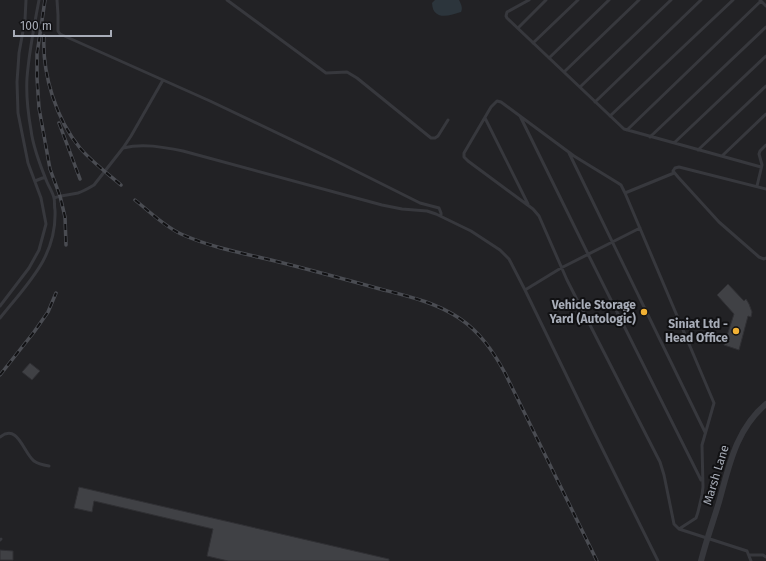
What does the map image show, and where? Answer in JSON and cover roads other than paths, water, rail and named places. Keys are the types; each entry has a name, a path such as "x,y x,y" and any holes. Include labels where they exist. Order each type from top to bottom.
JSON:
{"street":[{"name":"Marsh Lane","path":"701,561 738,440 756,413 766,404"}],"lane":[{"path":"0,306 29,268 40,250 46,224 43,208 28,163 18,113 17,73 25,20 26,0"},
{"path":"0,318 44,262 54,231 54,198 45,177 31,131 28,98 28,63 39,0"},
{"path":"57,0 58,31 60,34 210,101 420,203 439,208 441,213 440,216"},
{"path":"227,0 325,72 329,74 348,72 357,78 431,138 438,136 448,120"},
{"path":"529,0 509,11 506,14 507,18 622,128 766,169"},
{"path":"518,28 546,0"},
{"path":"533,43 578,0"},
{"path":"549,58 609,0"},
{"path":"564,72 639,0"},
{"path":"580,87 671,0"},
{"path":"595,102 700,0"},
{"path":"610,116 733,0"},
{"path":"626,130 761,1 766,6"},
{"path":"650,137 766,28"},
{"path":"674,143 766,56"},
{"path":"54,198 79,192 94,185 131,136 163,80"},
{"path":"698,150 766,86"},
{"path":"679,529 697,516 703,486 702,445 714,406 713,400 640,228 621,185 581,161 501,102 497,101 491,107 464,153 464,157 536,211 539,216 561,268 656,454 664,475 674,524 679,529 747,551 751,561"},
{"path":"722,156 766,114"},
{"path":"519,115 702,481"},
{"path":"485,118 529,206"},
{"path":"757,186 762,162 759,154 766,144"},
{"path":"123,148 133,146 160,146 382,205 406,210 430,212 471,230 503,253 512,264 526,290 658,561"},
{"path":"568,152 705,432"},
{"path":"674,173 674,169 679,167 766,189"},
{"path":"625,193 674,173"},
{"path":"674,173 719,222 759,257 764,259 766,258"},
{"path":"35,181 45,177"},
{"path":"526,290 561,268 640,228"},
{"path":"0,436 9,433 16,435 26,452 34,461 49,466"},
{"path":"749,555 762,555 766,557"}],"railway":[{"path":"45,0 37,54 39,108 50,169 60,196 65,217 66,245"},
{"path":"44,36 45,65 48,80 52,95 64,124 80,148 121,185"},
{"path":"59,123 80,179"},
{"path":"135,200 169,227 192,239 421,300 450,312 467,323 485,342 505,373 597,561"},
{"path":"0,375 48,312 56,293"}],"place":[{"name":"Vehicle Storage Yard (Autologic)","path":"644,312"},
{"name":"Siniat Ltd - Head Office","path":"736,331"}]}
